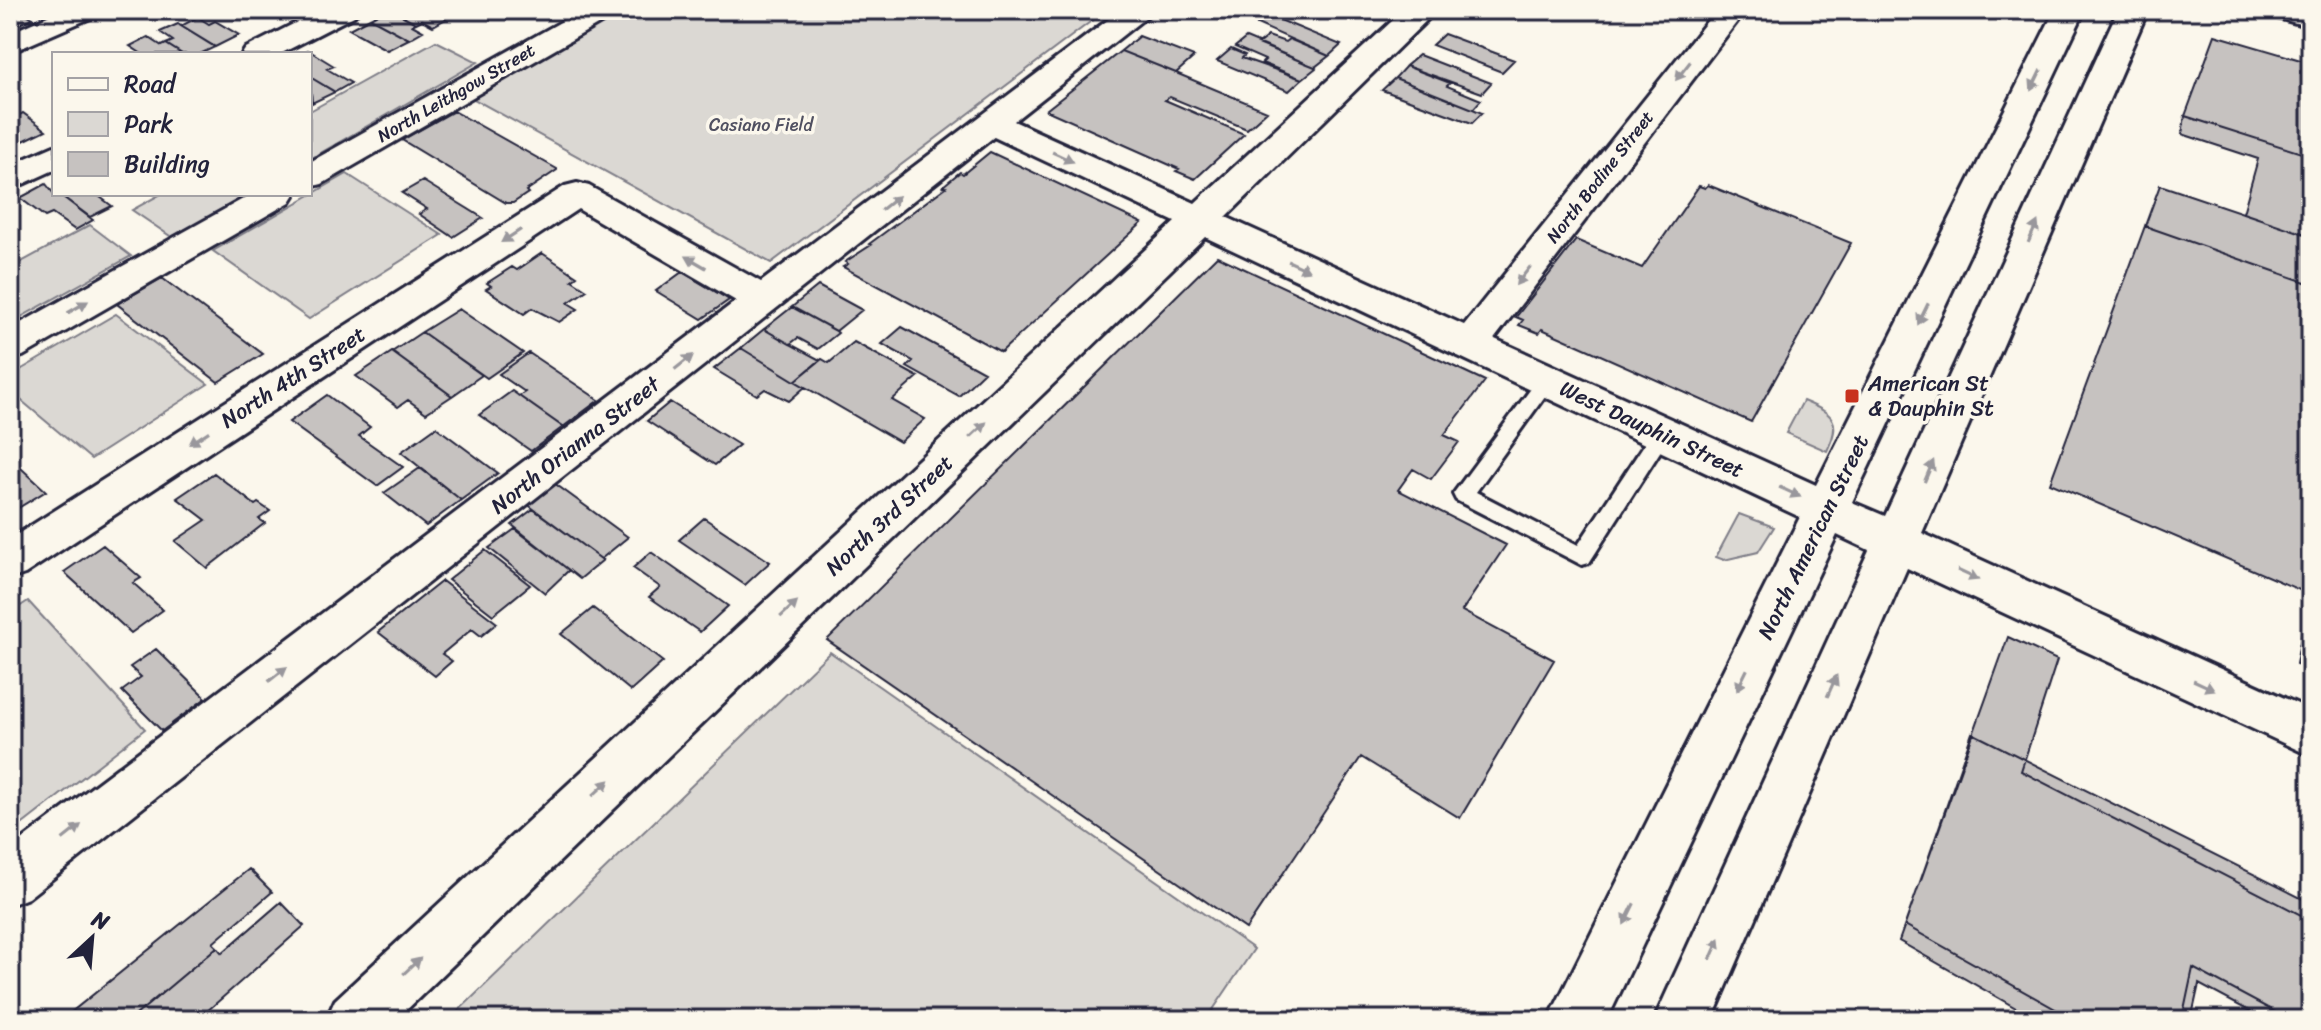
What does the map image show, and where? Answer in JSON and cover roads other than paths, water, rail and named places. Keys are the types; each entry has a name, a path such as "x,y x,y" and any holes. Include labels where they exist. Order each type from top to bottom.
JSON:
{"street":[{"path":"10,44 85,10"},
{"path":"261,52 344,10"},
{"name":"North Leithgow Street","path":"312,175 603,10"},
{"name":"North Orianna Street","path":"10,880 1140,10"},
{"name":"North 3rd Street","path":"355,1020 1422,10"},
{"name":"North Bodine Street","path":"1469,345 1731,10"},
{"name":"North American Street","path":"1577,1020 2070,10"},
{"path":"1683,1020 2133,10"},
{"path":"2285,10 2311,18"},
{"name":"West Dauphin Street","path":"993,124 2311,734"},
{"path":"10,179 52,157"},
{"name":"North 4th Street","path":"10,561 577,194 763,300"},
{"path":"10,346 274,196"}],"lane":[{"path":"1547,380 1463,494 1582,557 1662,433"}],"place":[{"name":"American St & Dauphin St","path":"1852,396"}],"park label":[{"name":"Casiano Field","path":"761,125"}]}
